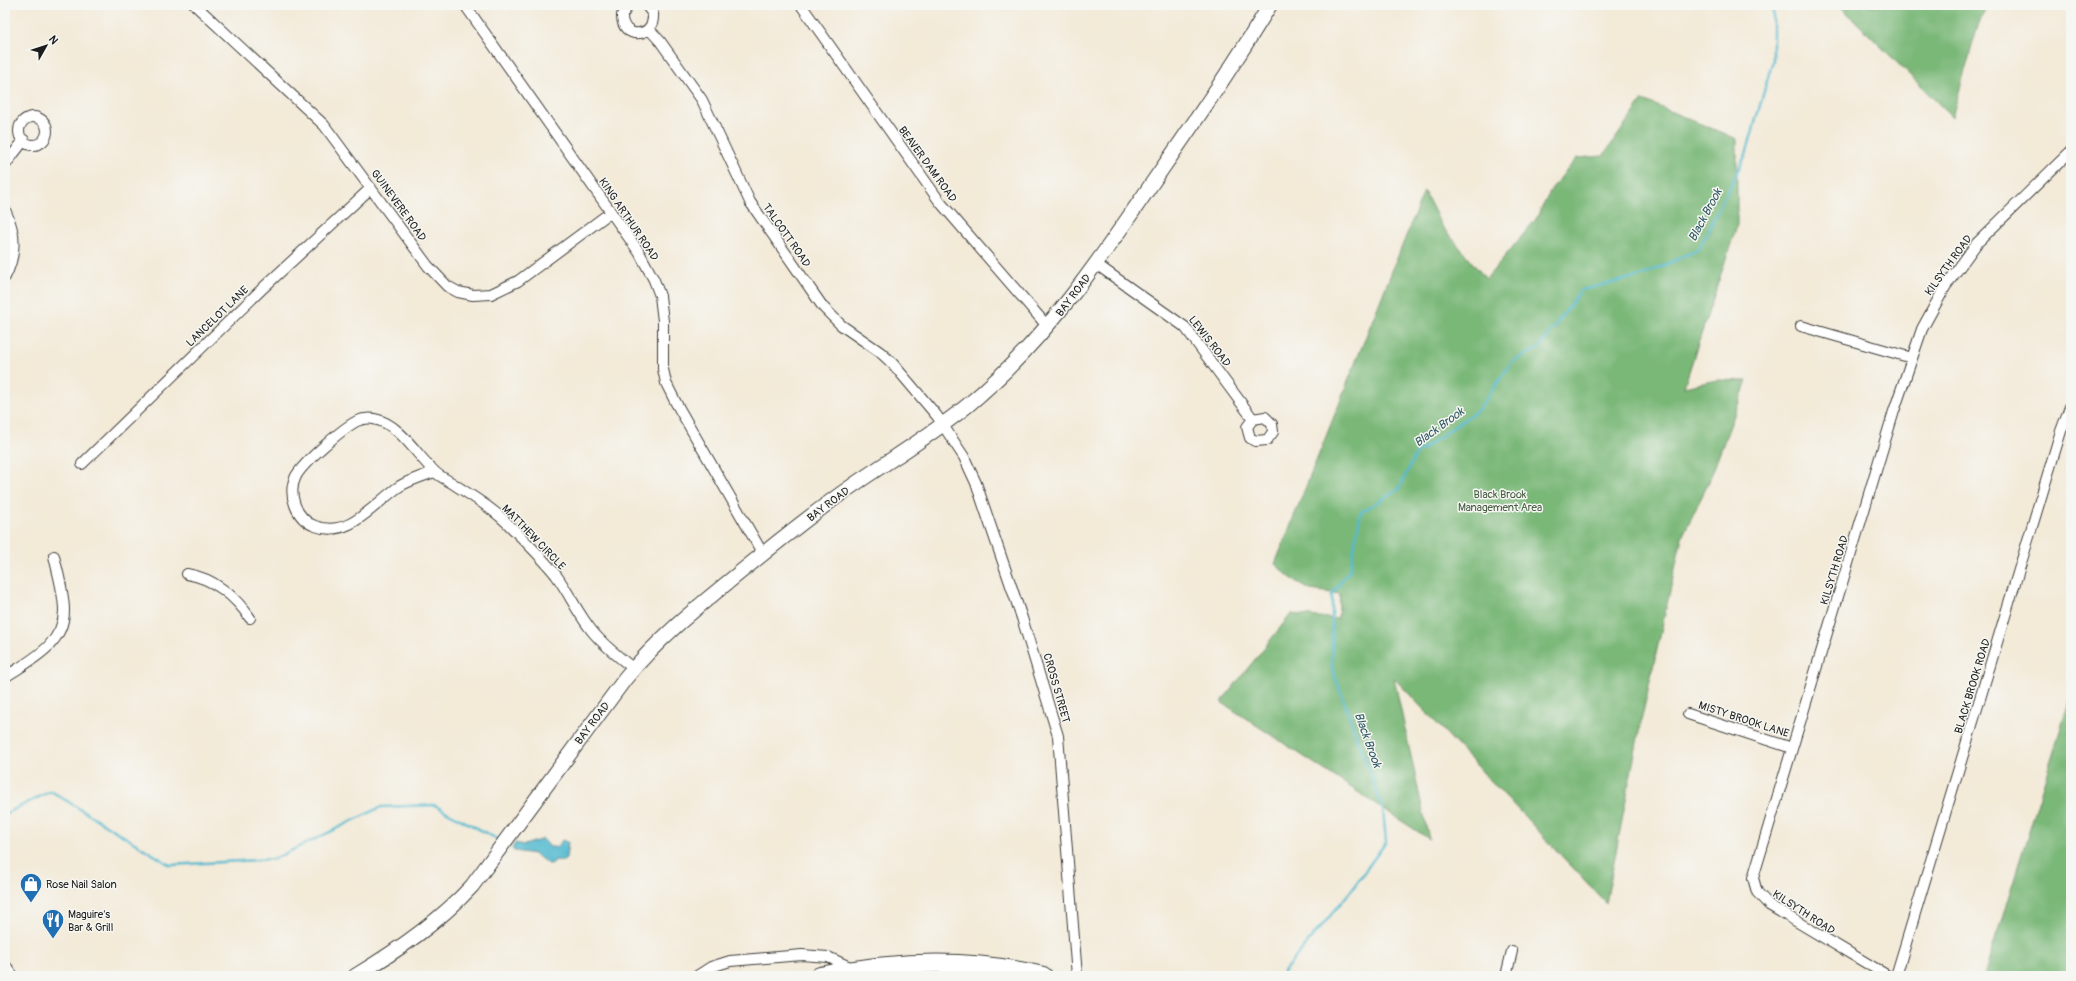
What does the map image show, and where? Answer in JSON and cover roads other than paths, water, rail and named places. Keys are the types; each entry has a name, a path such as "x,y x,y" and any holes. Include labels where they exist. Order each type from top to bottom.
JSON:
{"highway":[{"path":"820,976 899,965 934,964 994,968 1043,976"},
{"path":"5,971 8,976"}],"main road":[{"name":"BAY ROAD","path":"355,976 424,930 468,890 634,669 680,621 763,554 845,491 944,425 980,395 1048,327 1096,264 1236,61 1270,5"}],"street":[{"name":"GUINEVERE ROAD","path":"195,5 318,118 440,280 453,289 473,295 491,294 518,281 611,212"},
{"name":"KING ARTHUR ROAD","path":"465,5 639,252 657,288 662,313 662,361 669,389 763,554"},
{"path":"629,5 622,15 622,20 626,29 630,32 640,34 649,29 652,24 653,14 646,5"},
{"name":"BEAVER DAM ROAD","path":"800,5 940,202 1048,327"},
{"name":"TALCOTT ROAD","path":"649,29 660,40 702,100 750,202 823,307 841,325 887,358 944,425"},
{"path":"5,165 24,140"},
{"name":"KILSYTH ROAD","path":"1888,976 1769,905 1755,889 1753,878 1917,341 1933,306 1968,255 2005,214 2071,152"},
{"name":"LANCELOT LANE","path":"82,464 264,287 371,188"},
{"path":"5,210 15,238 12,258 5,277"},
{"name":"LEWIS ROAD","path":"1096,264 1185,327 1253,419"},
{"path":"1801,326 1912,358"},
{"name":"BLACK BROOK ROAD","path":"1896,976 2061,431 2071,404"},
{"name":"MATTHEW CIRCLE","path":"434,472 402,485 352,524 340,529 327,530 313,526 302,517 294,505 292,491 295,477 304,465 348,427 359,420 372,419 385,422 396,431 434,472 487,506 505,521 556,576 591,631 606,647 634,669"},
{"name":"CROSS STREET","path":"944,425 964,457 982,498 1020,611 1056,728 1059,744 1066,860 1077,976"},
{"path":"5,677 47,648 54,640 61,626 64,607 54,556"},
{"path":"187,574 201,577 221,588 250,618"},
{"name":"MISTY BROOK LANE","path":"1688,714 1792,748"},
{"path":"1506,976 1512,951"},
{"path":"697,976 711,967 730,961 802,955 828,957 856,970"}],"water":[{"path":"543,839 550,847 558,847 562,840 568,842 566,858 564,861 555,860 553,864 549,864 534,854 514,851 512,848 515,843 524,845"}],"waterway":[{"name":"Black Brook","path":"1280,976 1350,892 1386,842 1383,809 1332,668 1332,595 1350,569 1361,512 1399,489 1416,454 1479,409 1512,362 1539,348 1581,290 1641,276 1699,249 1746,154 1773,60 1773,5"},
{"path":"5,814 51,791 170,865 274,859 381,807 434,805 499,840"}],"place":[{"name":"Rose Nail Salon","path":"31,904"},
{"name":"Maguire's Bar & Grill","path":"53,940"}],"park label":[{"name":"Black Brook Management Area","path":"1500,500"}]}
